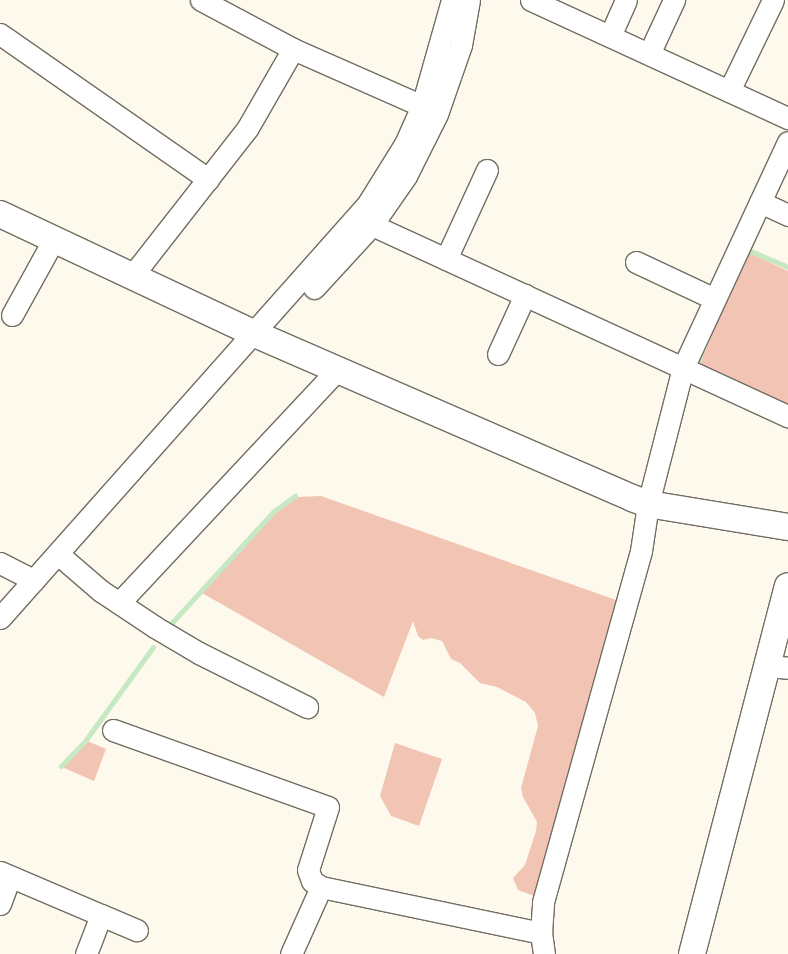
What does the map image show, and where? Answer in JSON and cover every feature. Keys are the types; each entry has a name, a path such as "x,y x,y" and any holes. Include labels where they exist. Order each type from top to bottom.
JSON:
{"street":[{"path":"201,0 293,50 422,106"},
{"path":"0,618 256,334 367,206 405,144 422,106 452,0"},
{"path":"314,288 372,225 406,176 437,114 461,45 468,0"},
{"path":"531,0 788,118"},
{"path":"610,36 626,0"},
{"path":"648,54 674,0"},
{"path":"729,91 773,0"},
{"path":"0,34 208,179"},
{"path":"132,276 247,129 293,50"},
{"path":"544,954 541,933 543,902 641,551 648,504 682,368 788,142"},
{"path":"446,259 487,170"},
{"path":"760,202 788,215"},
{"path":"0,214 256,334 648,504 788,527"},
{"path":"372,225 788,416"},
{"path":"12,315 54,239"},
{"path":"636,262 715,299"},
{"path":"498,354 525,295"},
{"path":"119,603 337,370"},
{"path":"58,554 119,603 199,653 307,707"},
{"path":"0,563 34,580"},
{"path":"692,954 778,667 788,586"},
{"path":"113,730 328,807 308,870 312,881 321,888 541,933"},
{"path":"0,904 5,875 137,930"},
{"path":"290,954 321,888"},
{"path":"86,954 101,915"}],"shaded area":[{"path":"748,252 788,271 788,411 697,370"},
{"path":"321,496 619,601 537,897 518,890 513,878 525,865 537,822 523,797 521,788 538,726 535,713 526,702 497,687 480,683 460,663 451,659 442,641 431,638 423,640 418,636 413,621 384,697 202,593 286,502 298,497"},
{"path":"87,741 106,749 94,781 62,767"},
{"path":"395,743 442,759 419,826 391,816 380,796"}],"waterway":[{"path":"746,249 788,267"},
{"path":"695,369 702,351"},
{"path":"167,628 274,511 295,496"},
{"path":"61,766 85,741 153,647"}]}
